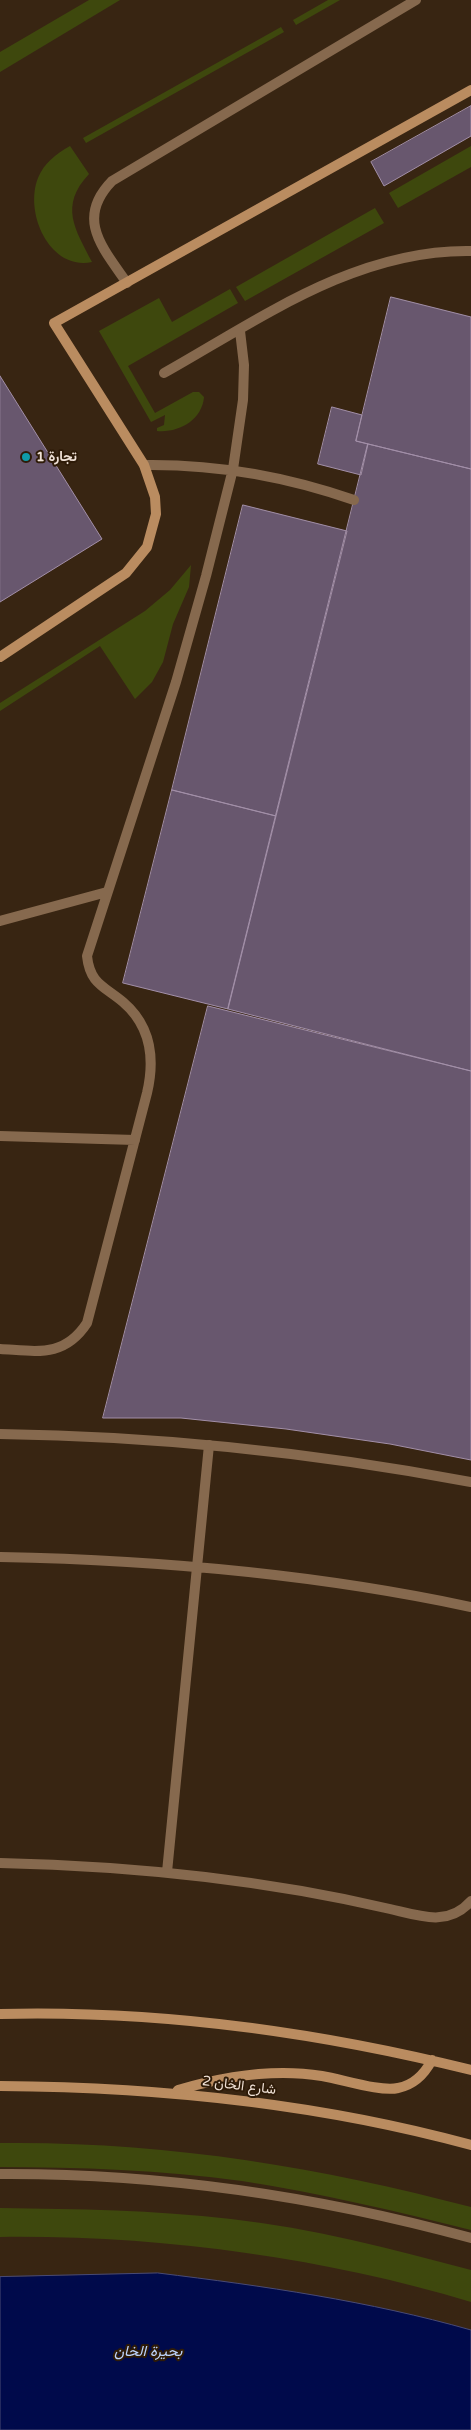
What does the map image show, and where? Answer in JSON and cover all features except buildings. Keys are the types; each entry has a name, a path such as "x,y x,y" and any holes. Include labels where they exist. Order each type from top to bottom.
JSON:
{"main road":[{"path":"0,657 113,582 138,560 147,547 156,514 155,497 144,465 54,322 471,90"},
{"path":"0,2014 101,2015 267,2030 432,2060 471,2070"},
{"path":"172,2092 208,2081 245,2074 283,2073 320,2075 395,2089 407,2086 417,2080 426,2071 432,2060"},
{"name":"شارع الخان 2","path":"0,2086 82,2086 172,2092 262,2102 351,2116 471,2145"}],"street":[{"path":"127,283 100,245 94,223 97,199 112,180 416,0"},
{"path":"164,374 324,284 356,270 389,260 423,254 471,251"},
{"path":"0,1349 55,1349 74,1339 87,1323 151,1077 151,1049 147,1035 132,1011 93,978 87,956 176,682 206,576 232,469 243,400 244,365 240,331"},
{"path":"144,465 203,466 232,469 314,486 354,500"},
{"path":"0,921 107,892"},
{"path":"0,1136 135,1140"},
{"path":"0,1434 55,1435 209,1445 326,1458 471,1482"},
{"path":"167,1872 209,1445"},
{"path":"0,1558 116,1561 197,1567 371,1589 471,1607"},
{"path":"0,1863 78,1865 167,1872 295,1889 433,1919 454,1915 471,1902"},
{"path":"0,2174 106,2177 225,2187 309,2201 471,2238"}],"green space":[{"path":"89,0 120,0 0,72 0,52"},
{"path":"328,0 340,0 296,25 293,20"},
{"path":"281,27 284,32 86,143 83,138"},
{"path":"70,146 89,174 74,197 72,207 73,218 80,239 92,262 77,262 64,258 53,249 44,237 35,207 35,192 38,178 51,159"},
{"path":"471,146 471,167 398,208 389,193"},
{"path":"375,208 384,223 245,301 236,287"},
{"path":"230,289 238,303 128,366 155,413 193,392 199,392 204,397 199,412 188,423 173,430 157,431 157,428 164,425 165,415 151,422 99,331 159,298 172,322"},
{"path":"191,565 189,587 173,624 163,662 152,682 135,699 100,646 0,711 0,703 145,611 170,590"},
{"path":"0,2143 120,2146 238,2159 296,2168 355,2179 471,2207 471,2230 357,2203 242,2181 182,2174 121,2170 0,2167"},
{"path":"0,2208 144,2212 231,2219 292,2228 382,2247 471,2270 471,2302 414,2286 356,2273 238,2252 119,2240 0,2237"}],"water":[{"name":"بحيرة الخان","path":"158,2273 237,2283 355,2303 471,2330 471,2430 0,2430 0,2277"}],"place":[{"name":"تجارة 1","path":"26,457"}]}
